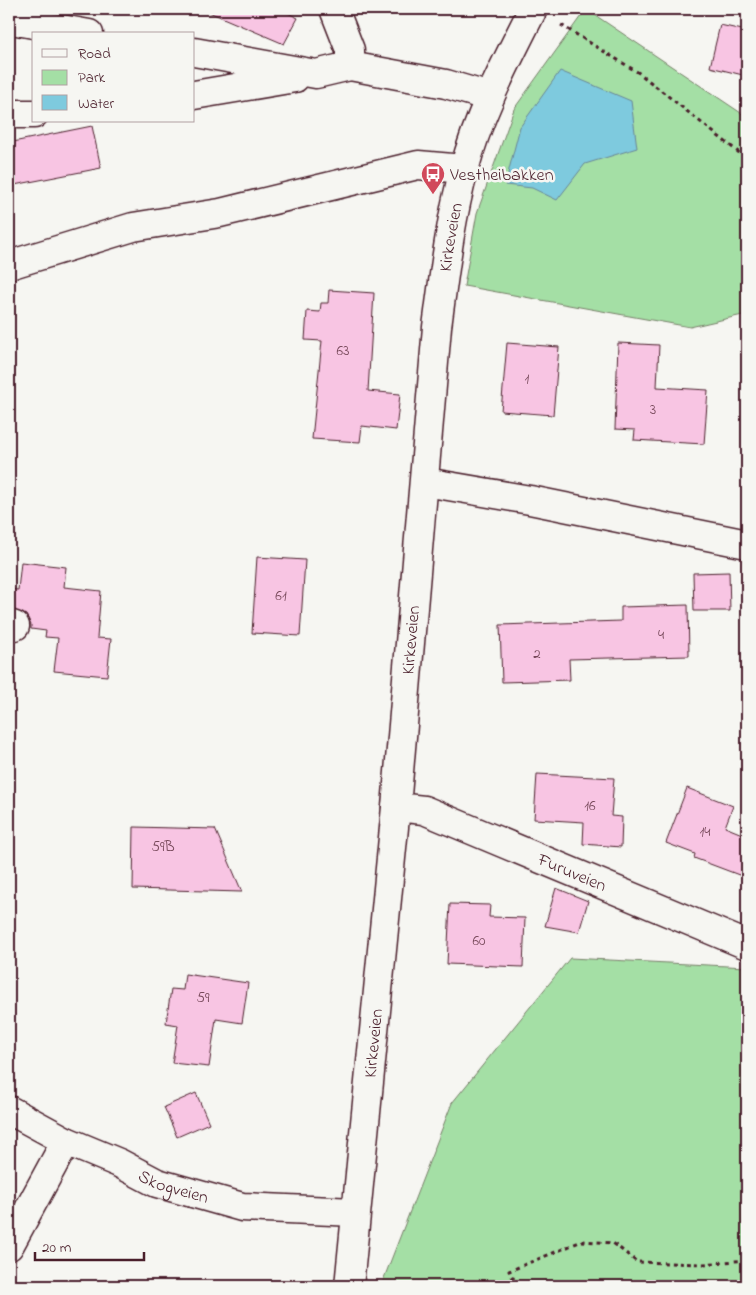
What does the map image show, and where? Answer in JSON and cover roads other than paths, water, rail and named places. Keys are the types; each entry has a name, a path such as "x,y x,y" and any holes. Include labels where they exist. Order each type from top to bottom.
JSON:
{"street":[{"path":"334,9 350,50 350,66"},
{"name":"Kirkeveien","path":"349,1286 426,482 437,327 447,249 464,169 490,97 533,9"},
{"path":"18,21 78,32"},
{"path":"195,52 316,74"},
{"path":"195,95 316,74 350,66 446,84 490,97"},
{"path":"9,114 32,114"},
{"path":"9,265 133,227 229,211 418,165 464,169"},
{"path":"426,482 530,500 747,544"},
{"name":"Furuveien","path":"396,807 424,810 747,945"},
{"name":"Skogveien","path":"9,1110 66,1141 119,1163 157,1183 242,1207 355,1212"},
{"path":"9,1246 66,1141"}],"water":[{"path":"560,71 631,101 637,148 585,164 557,200 532,188 505,185 520,127"}],"place":[{"name":"Vestheibakken","path":"433,195"}]}
